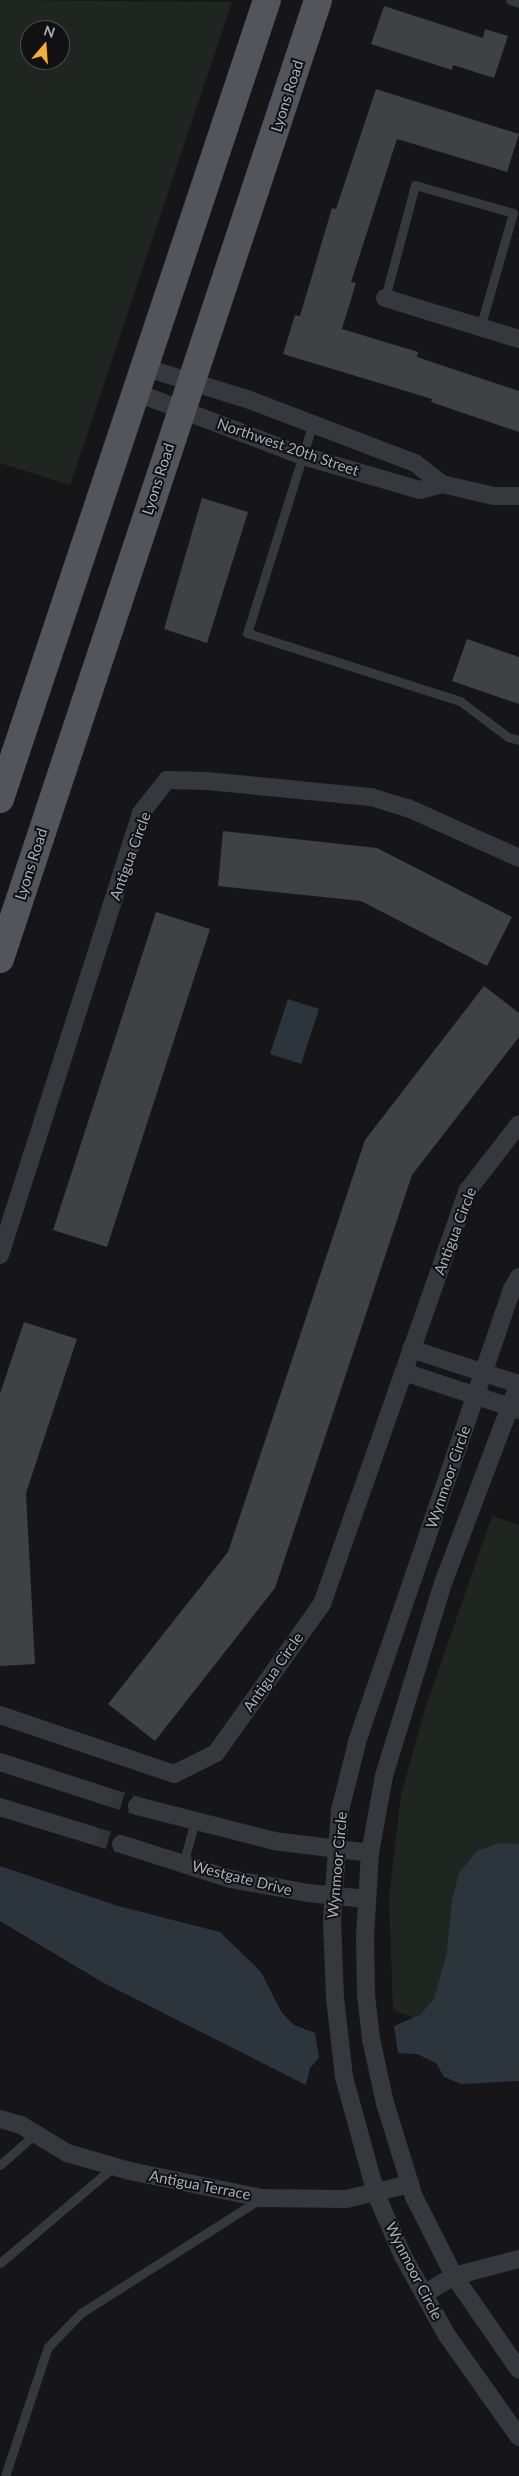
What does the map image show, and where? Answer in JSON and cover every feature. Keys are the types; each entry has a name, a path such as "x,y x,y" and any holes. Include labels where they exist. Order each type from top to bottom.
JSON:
{"main road":[{"path":"0,799 267,0"},
{"name":"Lyons Road","path":"0,959 181,408 318,0"}],"street":[{"path":"385,298 519,339"},
{"name":"Northwest 20th Street","path":"143,367 415,463 442,484 494,496 519,496"},
{"name":"Northwest 20th Street","path":"135,392 303,456 420,490 442,484"},
{"name":"Antigua Circle","path":"0,1255 141,813 167,780 207,781 370,797 408,808 519,858"},
{"name":"Antigua Circle","path":"0,1715 174,1774 216,1753 322,1604 468,1190 519,1124"},
{"name":"Wynmoor Circle","path":"519,1277 476,1396 357,1743 340,1810 333,1896 335,1998 344,2077 376,2194 424,2294 446,2334 519,2437"},
{"path":"412,1349 519,1383"},
{"path":"404,1372 514,1408"},
{"name":"Wynmoor Circle","path":"519,1383 514,1408 443,1583 409,1690 384,1776 370,1853 366,1899 366,1996 371,2039 385,2103 410,2184 454,2276 519,2370"},
{"path":"0,1762 105,1796"},
{"path":"137,1806 274,1841 370,1853"},
{"path":"0,1807 91,1835"},
{"name":"Westgate Drive","path":"121,1844 231,1879 333,1896 366,1899"},
{"name":"Antigua Terrace","path":"0,2119 21,2125 67,2153 113,2167 262,2198 346,2200 410,2184"},
{"path":"424,2294 454,2276 519,2259"}],"lane":[{"path":"510,0 519,3"},
{"path":"385,298 415,184 513,213 480,328"},
{"path":"312,426 247,633 460,701 508,737 519,740"},
{"path":"183,1864 195,1821"},
{"path":"0,2165 35,2134"},
{"path":"0,2263 113,2167"},
{"path":"5,2476 48,2347 81,2313 262,2198"}],"shaded area":[{"path":"0,0 232,2 70,485 0,463"},
{"path":"288,999 319,1009 301,1064 270,1054"},
{"path":"492,1516 519,1525 519,2024 434,2026 393,2010 389,1897 401,1795 425,1709"},
{"path":"500,1843 519,1844 519,2081 461,2084 444,2077 436,2063 417,2054 398,2053 394,2026 420,2015 434,1999 447,1952 452,1900 459,1873 477,1851"},
{"path":"0,1866 118,1906 220,1932 261,1972 282,2013 294,2025 315,2033 319,2058 310,2068 306,2085 102,1982 0,1921"}],"building":[{"path":"384,6 483,38 485,29 508,36 494,78 453,65 452,70 371,44"},
{"path":"376,89 519,134 507,172 397,139 351,282 356,283 342,329 418,352 417,357 519,391 519,432 431,402 432,399 283,354 295,315 300,316 332,208 336,209"},
{"path":"202,498 248,512 207,643 164,629"},
{"path":"467,639 519,657 519,704 452,681"},
{"path":"223,831 377,848 512,917 487,966 361,901 218,886"},
{"path":"156,912 210,929 107,1247 53,1230"},
{"path":"484,986 519,1013 519,1037 412,1175 275,1588 155,1741 108,1704 228,1552 365,1140"},
{"path":"24,1322 77,1339 26,1493 35,1664 0,1666 0,1394"}],"tunnel":[{"path":"105,1796 137,1806"},
{"path":"91,1835 121,1844"}]}
